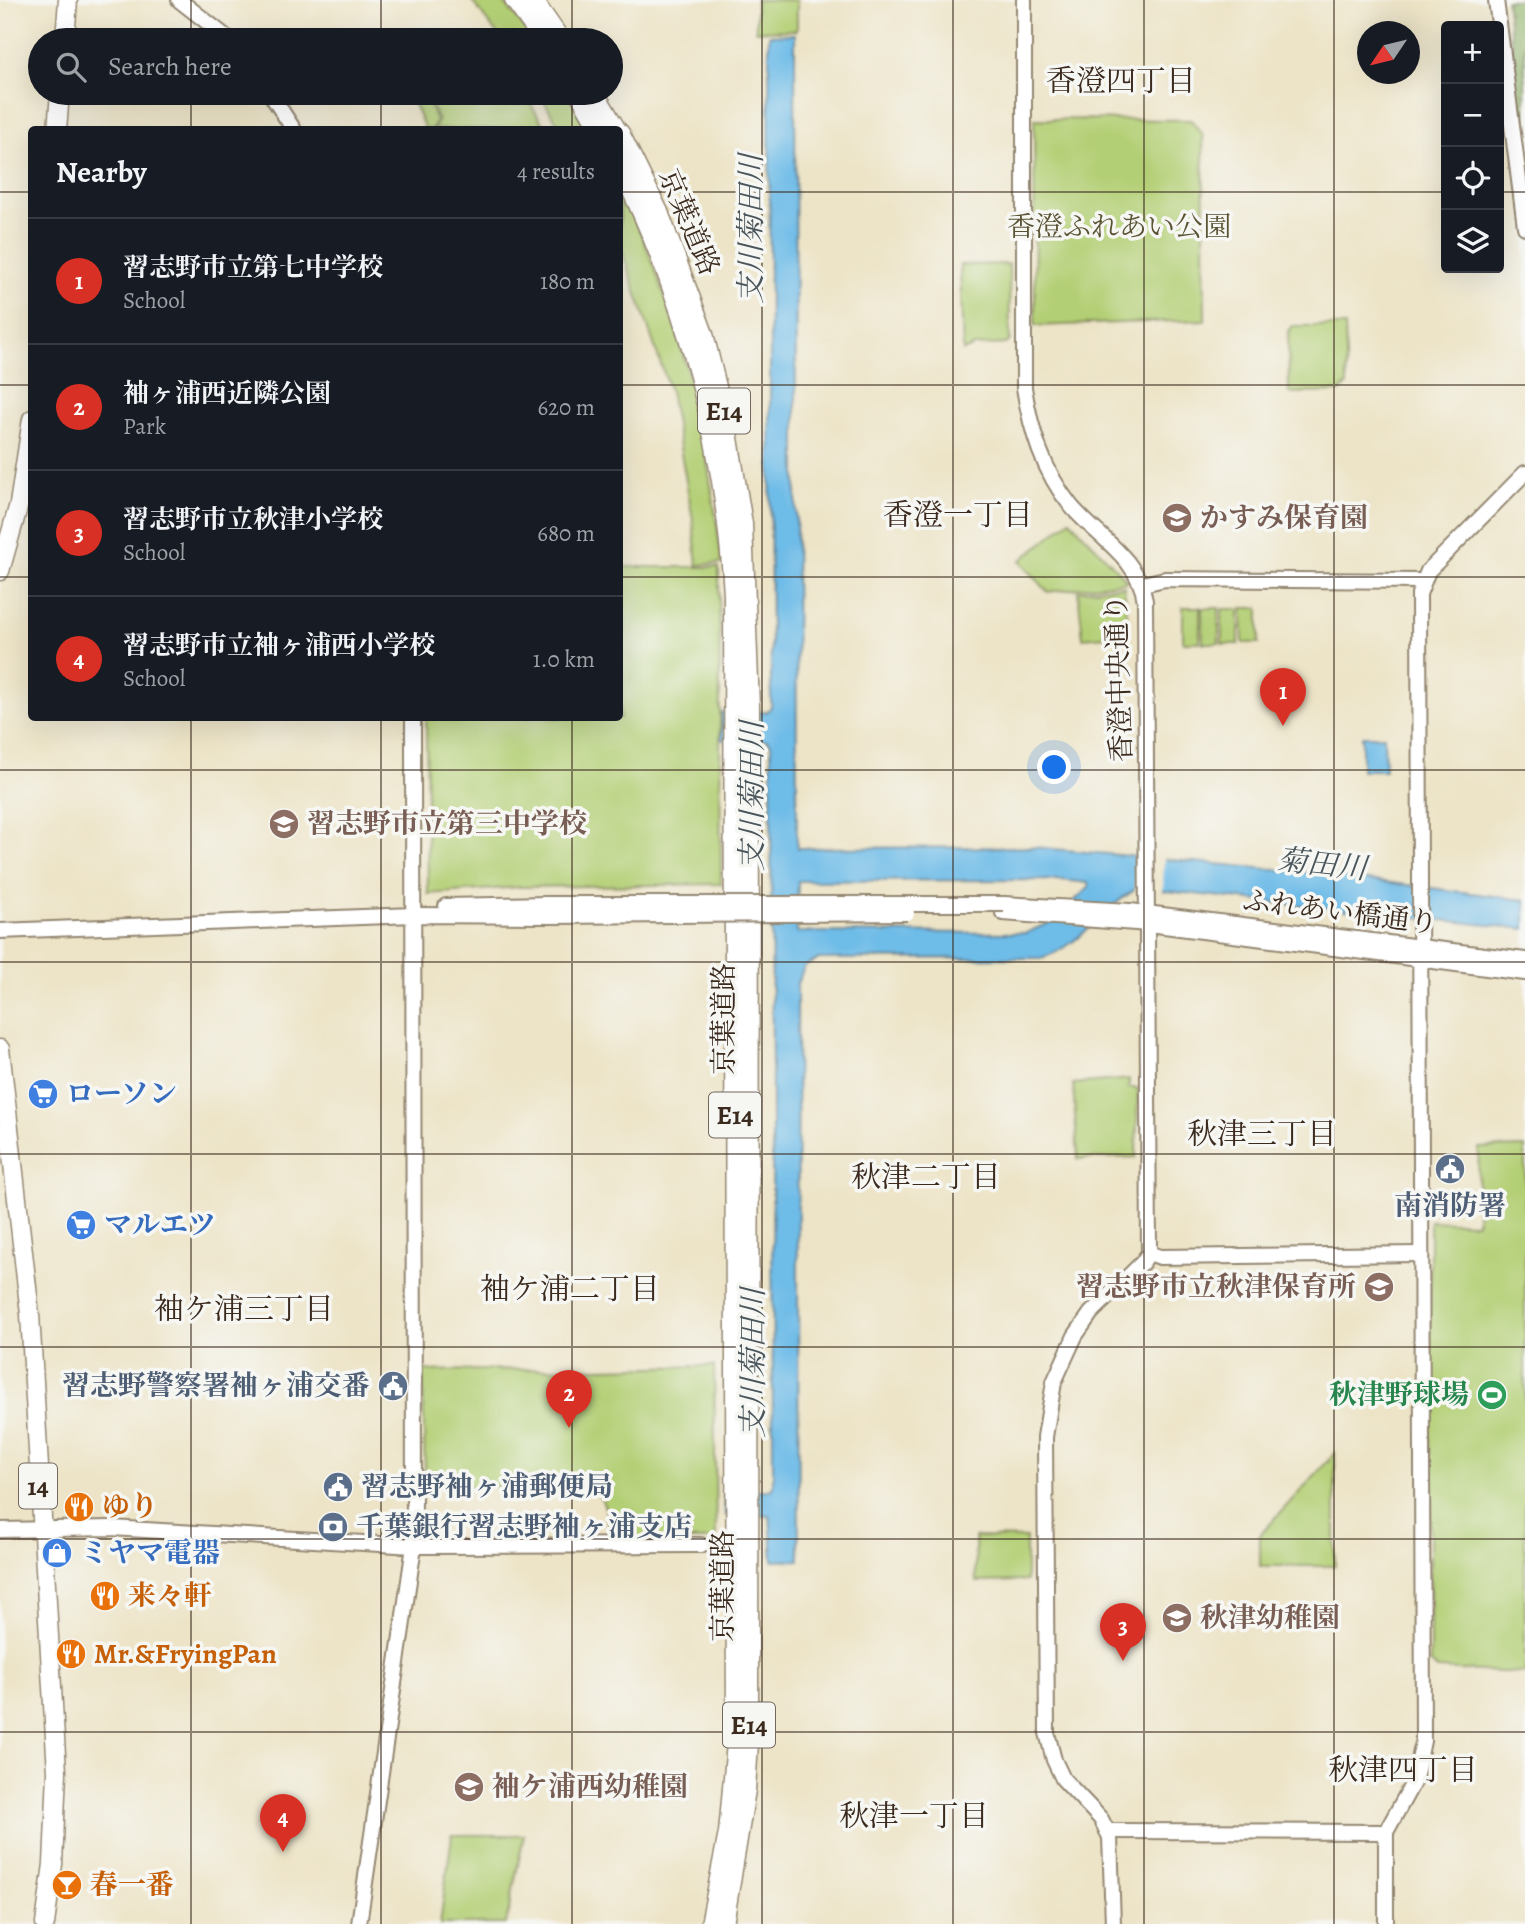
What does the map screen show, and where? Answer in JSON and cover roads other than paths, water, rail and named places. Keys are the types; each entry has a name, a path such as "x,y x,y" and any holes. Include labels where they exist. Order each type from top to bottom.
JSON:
{"highway":[{"path":"66,28 68,0"},
{"path":"514,0 534,28"},
{"path":"533,0 553,28"},
{"path":"57,126 59,105"},
{"path":"586,105 598,126"},
{"name":"京葉道路","path":"603,105 615,126"},
{"name":"京葉道路","path":"623,141 659,212 679,262 718,383 743,524 743,1524 749,1743 746,1790 724,1924"},
{"name":"京葉道路","path":"623,173 651,233 678,306 712,425 731,554 742,708"},
{"path":"0,571 4,545 25,473 28,450"},
{"name":"14","path":"0,1049 30,1314 57,1772 53,1864 45,1924"},
{"name":"京葉道路","path":"710,1924 726,1846 733,1785 743,1524"}],"street":[{"path":"179,0 215,28"},
{"name":"香澄中央通り","path":"1024,0 1024,378 1029,423 1043,459 1072,507 1132,567 1143,584 1148,846 1149,1252"},
{"path":"1496,0 1525,227"},
{"path":"278,105 291,126"},
{"path":"1385,1924 1386,1832 1415,1779 1423,1741 1418,952 1419,594 1422,581 1432,567 1525,473"},
{"path":"1143,584 1165,579 1422,581"},
{"path":"359,1924 414,1546 413,721"},
{"name":"ふれあい橋通り","path":"414,911 1003,908 1148,918 1418,952 1525,960"},
{"path":"0,923 414,911"},
{"path":"0,931 414,911"},
{"name":"ふれあい橋通り","path":"1418,952 1525,973"},
{"path":"1113,1924 1111,1857 1107,1831 1101,1819 1063,1779 1047,1733 1045,1437 1054,1382 1075,1336 1091,1313 1142,1263 1149,1252 1160,1257 1420,1254"},
{"path":"0,1530 111,1528 414,1546 701,1545"},
{"path":"1107,1831 1386,1832"}],"water":[{"path":"795,34 797,848 1033,847 1313,873 1525,900 1525,929 1138,888 1114,905 1069,945 1041,958 819,959 805,966 797,983 799,1560 773,1561 770,1516 725,1515 724,1491 770,1490 773,1487 771,744 767,740 722,740 722,712 766,712 771,707 769,35","holes":["1061,880 1088,883 1089,887 1053,921 1026,933 797,932 798,881"]},
{"path":"1362,736 1384,736 1385,770 1362,770"}],"place":[{"name":"かすみ保育園","path":"1177,518"},
{"name":"習志野市立第七中学校","path":"1283,726"},
{"name":"習志野市立第三中学校","path":"284,824"},
{"name":"ローソン","path":"43,1094"},
{"name":"南消防署","path":"1450,1169"},
{"name":"マルエツ","path":"81,1225"},
{"name":"習志野市立秋津保育所","path":"1379,1287"},
{"name":"習志野警察署袖ヶ浦交番","path":"393,1386"},
{"name":"秋津野球場","path":"1492,1395"},
{"name":"袖ヶ浦西近隣公園","path":"569,1428"},
{"name":"習志野袖ヶ浦郵便局","path":"338,1487"},
{"name":"ゆり","path":"79,1507"},
{"name":"千葉銀行習志野袖ヶ浦支店","path":"333,1527"},
{"name":"ミヤマ電器","path":"57,1553"},
{"name":"来々軒","path":"105,1596"},
{"name":"秋津幼稚園","path":"1177,1618"},
{"name":"Mr.&FryingPan","path":"71,1654"},
{"name":"習志野市立秋津小学校","path":"1123,1661"},
{"name":"袖ケ浦西幼稚園","path":"469,1787"},
{"name":"習志野市立袖ヶ浦西小学校","path":"283,1852"},
{"name":"春一番","path":"67,1885"}],"district":[{"name":"香澄四丁目","path":"1121,81"},
{"name":"香澄一丁目","path":"958,515"},
{"name":"秋津三丁目","path":"1262,1134"},
{"name":"秋津二丁目","path":"926,1177"},
{"name":"袖ケ浦二丁目","path":"570,1289"},
{"name":"袖ケ浦三丁目","path":"244,1309"},
{"name":"秋津四丁目","path":"1403,1770"},
{"name":"秋津一丁目","path":"914,1816"}],"park label":[{"name":"香澄ふれあい公園","path":"1119,227"}],"water label":[{"name":"支川菊田川","path":"751,229"},
{"name":"支川菊田川","path":"752,796"},
{"name":"菊田川","path":"1322,864"},
{"name":"支川菊田川","path":"753,1363"}]}
